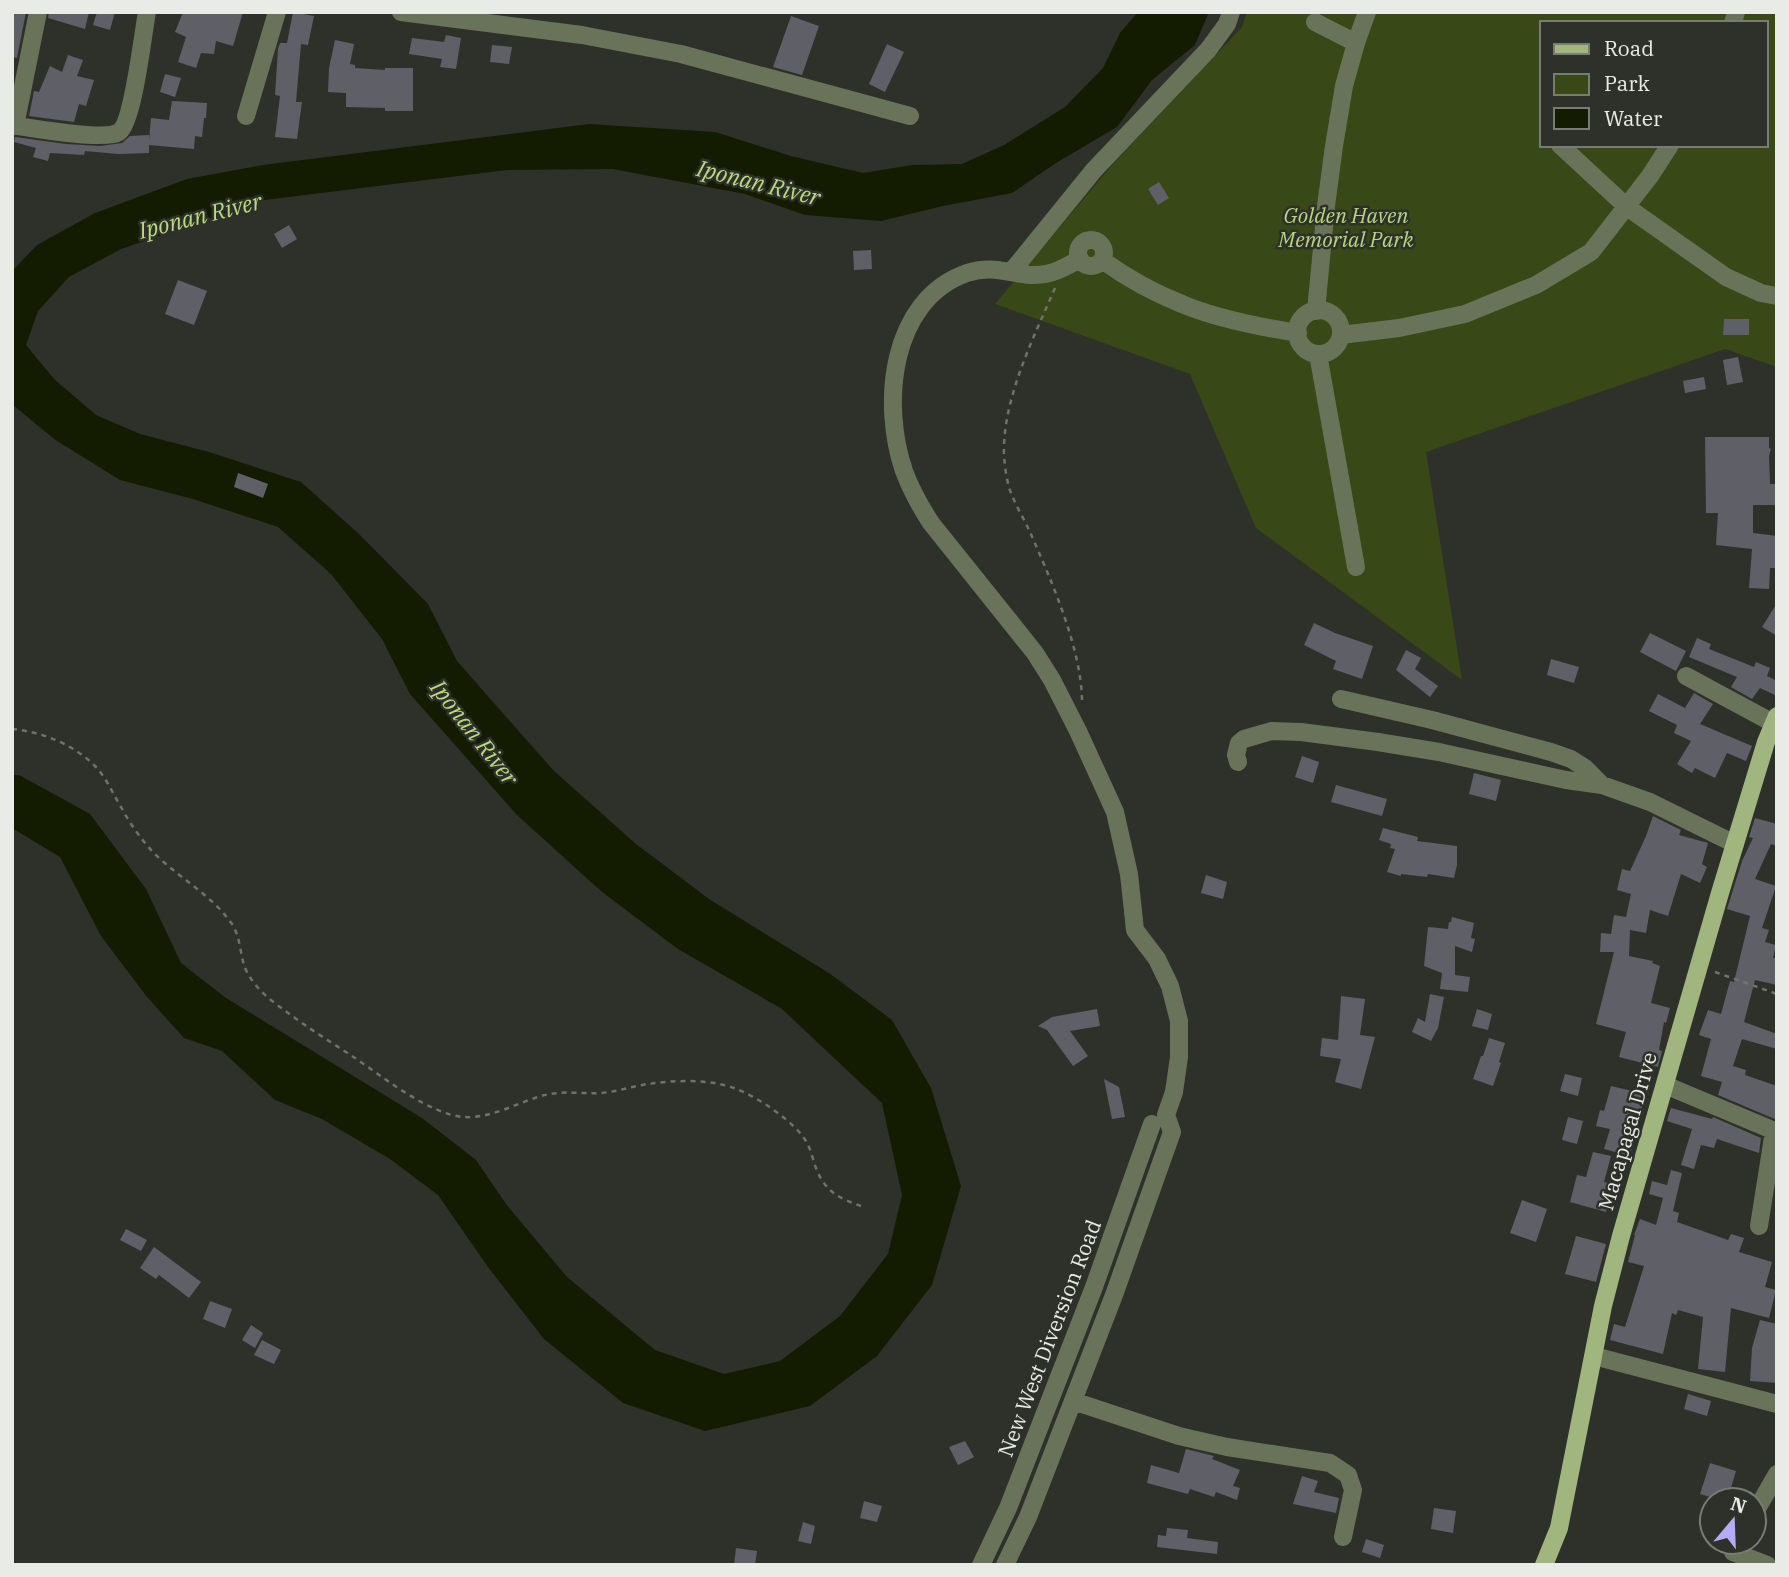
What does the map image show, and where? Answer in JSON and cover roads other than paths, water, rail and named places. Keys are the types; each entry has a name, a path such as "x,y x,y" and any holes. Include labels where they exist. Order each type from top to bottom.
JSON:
{"main road":[{"name":"Macapagal Drive","path":"1544,1565 1559,1528 1603,1306 1620,1236 1735,844 1775,720"}],"street":[{"path":"38,12 14,125 100,135 117,134 124,129 134,94 147,12"},
{"path":"246,116 277,12"},
{"path":"401,12 582,35 681,54 910,116"},
{"path":"1012,271 1094,170 1208,50 1227,24 1231,12"},
{"path":"1316,311 1334,146 1344,86 1367,12"},
{"path":"1315,22 1356,43"},
{"path":"1562,147 1627,207 1726,277 1761,293 1777,296"},
{"path":"1341,335 1399,328 1465,314 1536,285 1591,252 1627,207 1669,147"},
{"path":"1164,1124 1174,1092 1179,1057 1178,1021 1170,986 1157,958 1135,930 1129,874 1115,812 1078,731 1035,653 931,523 916,500 903,469 895,429 893,389 897,356 912,319 926,300 947,282 969,272 993,269 1034,275 1050,273 1080,259 1090,265 1101,260 1149,289 1184,305 1247,323 1298,333"},
{"path":"1316,311 1335,317 1339,322 1341,335 1336,347 1318,354 1302,345 1298,333 1305,316 1316,311"},
{"path":"1318,354 1356,567"},
{"path":"1686,676 1775,720"},
{"path":"1341,699 1551,752 1585,768 1602,785"},
{"path":"1238,762 1237,749 1244,739 1272,731 1301,732 1439,752 1566,780 1602,785 1650,802 1735,844"},
{"path":"1665,1084 1775,1132 1759,1226"},
{"name":"New West Diversion Road","path":"1005,1565 1028,1517 1114,1295 1164,1124"},
{"name":"New West Diversion Road","path":"981,1565 1008,1508 1094,1287 1164,1124"},
{"path":"1594,1356 1777,1404"},
{"path":"1073,1401 1179,1436 1227,1447 1329,1463 1349,1475 1353,1490 1343,1537"},
{"path":"1768,1490 1777,1474"},
{"path":"1741,1556 1767,1565"}],"water":[{"name":"Iponan River","path":"1138,12 1209,12 1195,45 1152,80 1117,127 1012,193 881,221 805,215 745,194 613,169 507,170 265,200 121,249 69,277 38,311 26,345 54,379 96,415 140,434 209,452 301,482 359,534 428,604 457,661 553,770 636,844 709,899 829,973 892,1020 931,1088 961,1186 932,1285 877,1356 810,1406 705,1431 623,1403 544,1339 488,1267 438,1195 390,1159 322,1119 275,1100 222,1051 184,1038 147,997 101,936 60,857 12,828 12,775 19,775 90,814 146,889 181,963 226,998 422,1118 476,1160 506,1204 567,1277 655,1350 724,1374 780,1361 840,1316 888,1254 902,1195 882,1103 782,1009 678,949 602,892 517,815 410,694 382,639 331,574 278,527 193,499 120,480 54,439 12,404 12,271 37,245 95,213 187,179 263,165 589,124 715,132 791,156 863,173 912,165 962,164 1004,145 1065,107 1103,68 1120,33"}],"park label":[{"name":"Golden Haven Memorial Park","path":"1346,227"}]}
